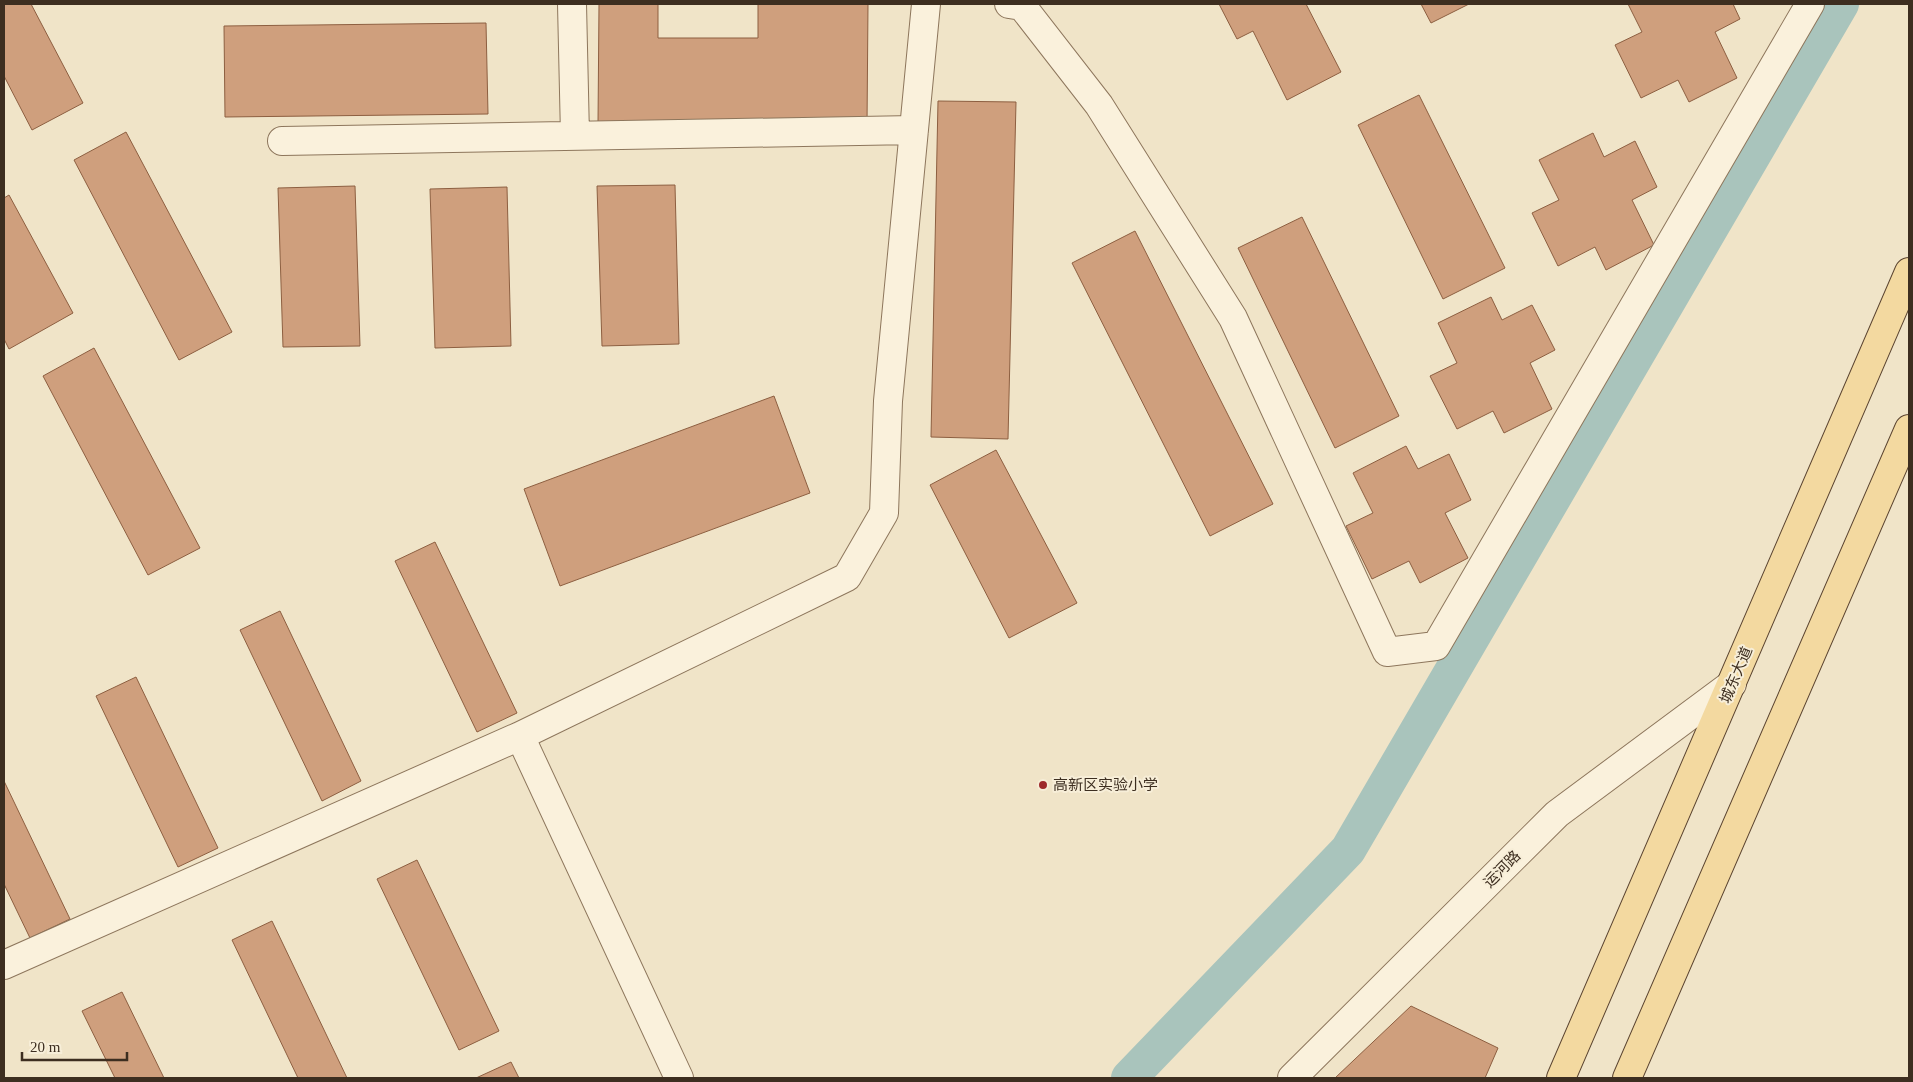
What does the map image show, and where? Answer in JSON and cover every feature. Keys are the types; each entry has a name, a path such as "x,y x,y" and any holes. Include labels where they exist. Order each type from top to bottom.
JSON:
{"main road":[{"name":"城东大道","path":"1561,1078 1909,272"},
{"path":"1627,1078 1909,428"}],"street":[{"path":"572,4 575,136"},
{"path":"4,965 520,736 847,577 884,513 888,401 926,4"},
{"path":"1009,4 1022,6 1099,105 1233,318 1387,652 1436,646 1810,4"},
{"path":"282,141 914,130"},
{"name":"运河路","path":"1292,1078 1556,814 1732,684"},
{"path":"520,736 679,1078"}],"building":[{"path":"4,4 31,4 83,103 32,130 4,76"},
{"path":"599,4 658,4 658,38 758,38 758,4 868,4 867,125 598,123"},
{"path":"1219,4 1306,4 1341,72 1287,100 1253,31 1237,39"},
{"path":"1421,4 1469,4 1431,23"},
{"path":"1628,4 1733,4 1740,19 1715,32 1737,78 1689,102 1678,80 1641,98 1615,45 1642,32"},
{"path":"486,23 488,114 225,117 224,26"},
{"path":"1419,95 1505,268 1443,299 1358,125"},
{"path":"938,101 1016,102 1008,439 931,437"},
{"path":"126,132 232,332 179,360 74,160"},
{"path":"1593,133 1604,157 1635,141 1657,187 1632,200 1654,245 1606,270 1595,247 1558,266 1532,213 1559,200 1539,160"},
{"path":"675,185 679,344 602,346 597,186"},
{"path":"355,186 360,346 283,347 278,188"},
{"path":"507,187 511,346 435,348 430,189"},
{"path":"9,195 73,313 9,349 4,339 4,198"},
{"path":"1302,217 1399,416 1335,448 1238,248"},
{"path":"1135,231 1273,504 1210,536 1072,263"},
{"path":"1491,297 1502,320 1532,305 1555,350 1530,363 1552,409 1504,433 1493,411 1457,429 1430,376 1457,363 1438,323"},
{"path":"94,348 200,548 148,575 43,376"},
{"path":"774,396 810,493 560,586 524,489"},
{"path":"1406,446 1418,469 1449,454 1471,500 1445,513 1468,558 1420,583 1409,561 1372,579 1346,526 1373,513 1353,473"},
{"path":"996,450 1077,603 1009,638 930,485"},
{"path":"435,542 517,713 477,732 395,561"},
{"path":"280,611 361,781 322,801 240,630"},
{"path":"136,677 218,848 178,867 96,696"},
{"path":"4,781 70,919 30,938 4,884"},
{"path":"417,860 499,1031 459,1050 377,879"},
{"path":"272,921 347,1078 298,1078 232,940"},
{"path":"122,992 164,1078 115,1078 82,1011"},
{"path":"1411,1006 1498,1048 1485,1078 1335,1078"},
{"path":"511,1062 519,1078 476,1078"}],"waterway":[{"path":"1129,1078 1348,850 1841,4"}],"place":[{"name":"高新区实验小学","path":"1043,785"}]}
